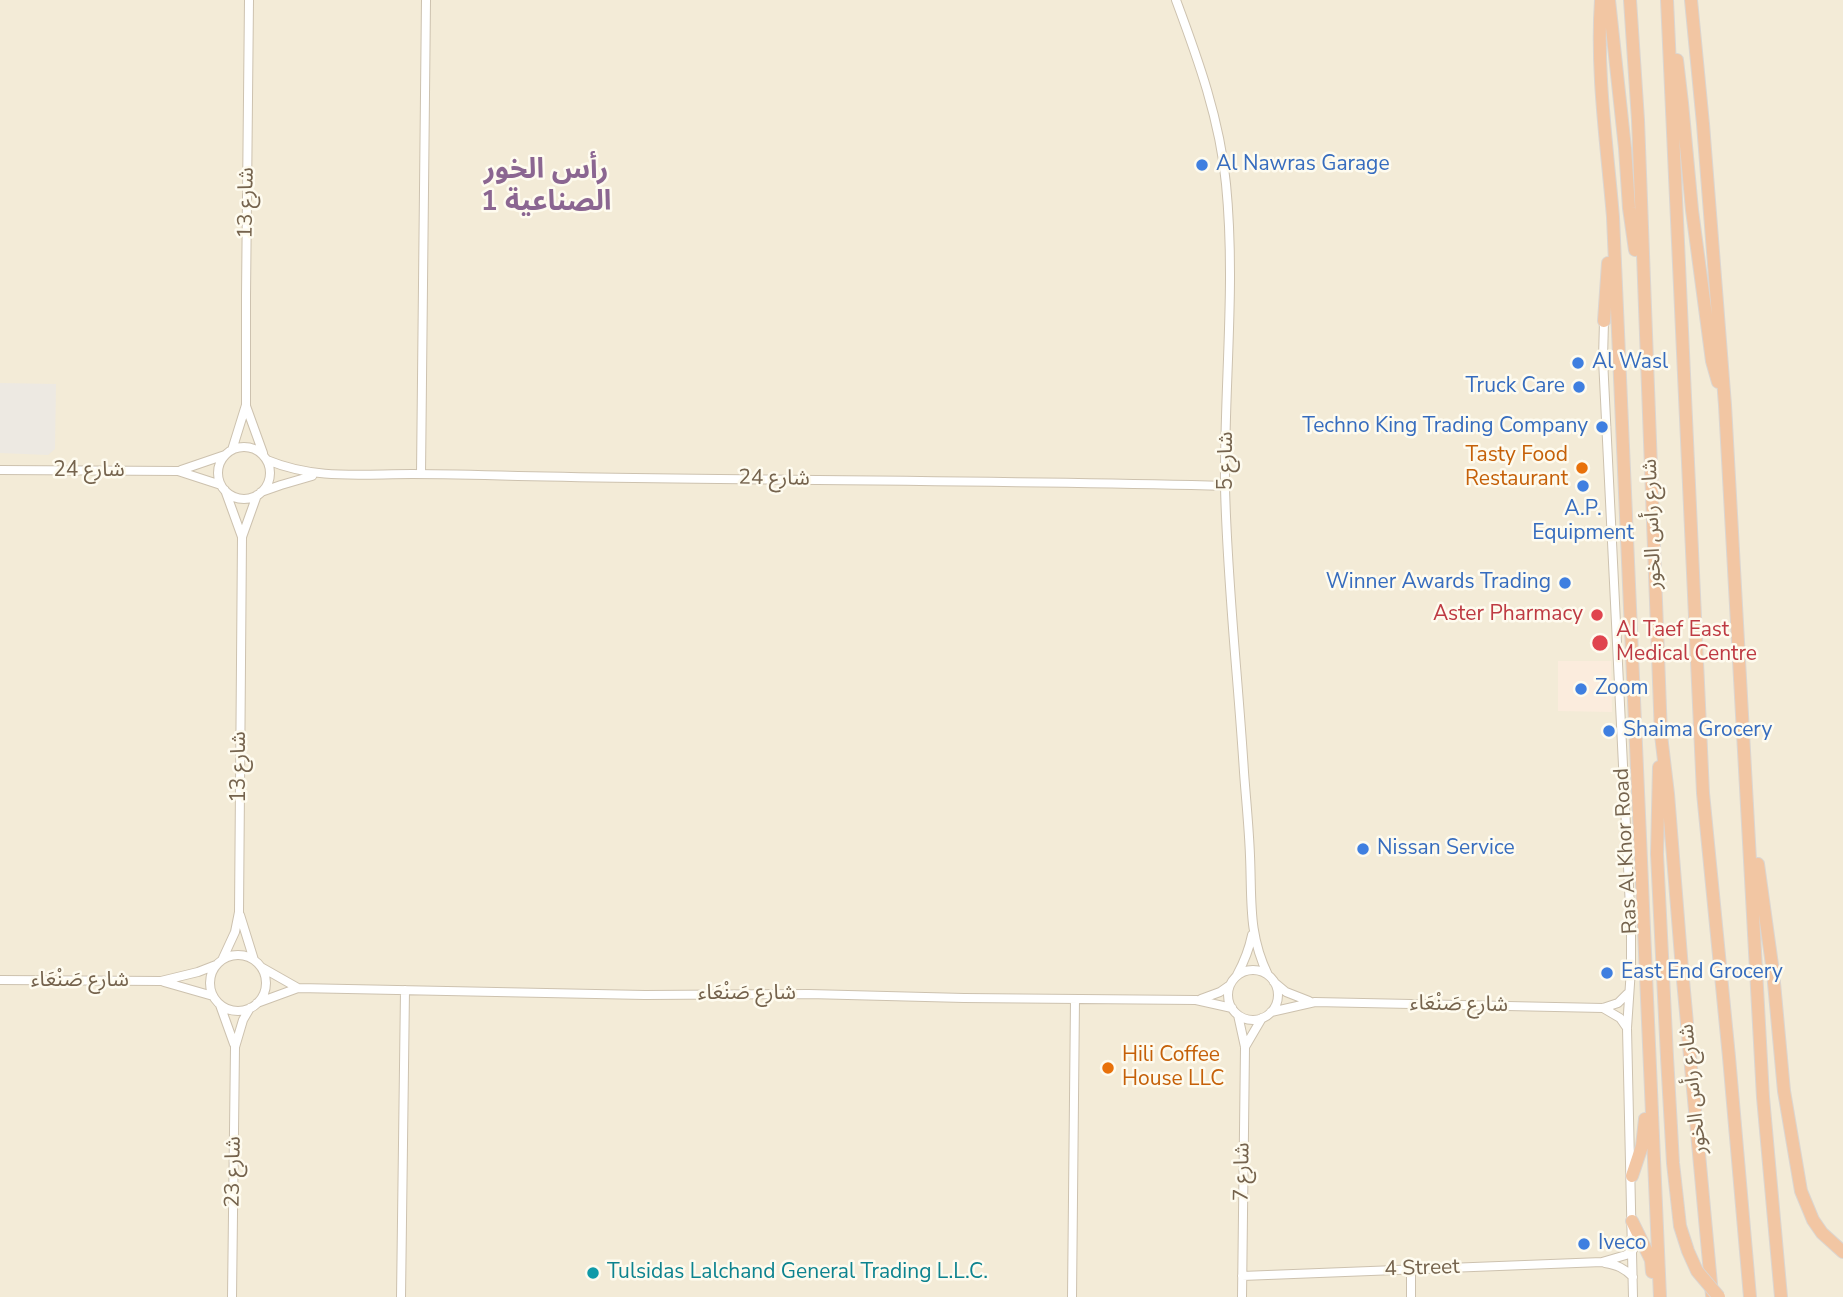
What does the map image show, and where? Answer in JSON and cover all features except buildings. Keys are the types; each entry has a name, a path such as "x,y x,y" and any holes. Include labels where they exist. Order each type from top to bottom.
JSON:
{"highway":[{"path":"1601,0 1601,87 1613,217 1658,1297"},
{"path":"1609,0 1629,208 1644,304"},
{"name":"شارع رأس الخور","path":"1630,0 1661,735 1713,1297"},
{"path":"1668,0 1712,361 1725,405"},
{"name":"شارع رأس الخور","path":"1668,0 1703,793 1750,1297"},
{"path":"1691,0 1725,405 1763,1097 1781,1297"},
{"path":"1604,321 1608,264 1606,206 1610,178"},
{"path":"1661,735 1657,854 1673,1163 1680,1226 1688,1251 1697,1271 1719,1297"},
{"path":"1745,771 1773,972 1784,1091 1800,1183 1813,1220 1822,1233 1843,1252"},
{"path":"1632,1176 1645,1132 1646,982"},
{"path":"1633,1221 1651,1260 1653,1288 1658,1297"}],"street":[{"name":"شارع 13","path":"250,0 246,405 265,458"},
{"path":"421,474 426,0"},
{"name":"شارع 5","path":"1176,0 1200,67 1221,148 1226,181 1229,349 1226,486 1250,852 1252,929 1250,946 1233,981"},
{"name":"Ras Al Khor Road","path":"1604,321 1631,928 1627,1028 1633,1297"},
{"name":"شارع 13","path":"228,453 246,405"},
{"path":"240,447 248,447 257,450 265,458 269,477 259,494 240,498 232,496 223,488 218,470 228,453 240,447"},
{"name":"شارع 24","path":"0,470 178,471 228,453"},
{"name":"شارع 24","path":"265,458 293,470 322,474 1226,486"},
{"name":"شارع 24","path":"178,471 223,488"},
{"name":"شارع 24","path":"259,494 322,474"},
{"name":"شارع 13","path":"223,488 242,537"},
{"name":"شارع 13","path":"223,958 235,932 239,912 242,537 259,494"},
{"name":"شارع 13","path":"239,912 254,960"},
{"name":"شارع 5","path":"1252,929 1261,961 1271,979"},
{"path":"239,955 254,960 265,976 263,995 254,1005 235,1011 220,1004 213,996 210,986 216,965 223,958 239,955"},
{"name":"شارع صَنْعَاء","path":"0,980 161,981 216,965"},
{"name":"شارع صَنْعَاء","path":"261,967 298,988"},
{"path":"1260,971 1271,979 1278,998 1271,1012 1262,1018 1250,1019 1235,1011 1229,1001 1233,981 1243,972 1260,971"},
{"name":"شارع صَنْعَاء","path":"1271,979 1293,995 1315,1002"},
{"name":"شارع صَنْعَاء","path":"161,981 213,996"},
{"name":"شارع صَنْعَاء","path":"254,1005 298,988 645,995 809,994 1196,1000 1208,997 1233,981"},
{"path":"401,1297 405,990"},
{"path":"1603,1008 1623,1000 1629,991"},
{"path":"1072,1297 1076,999"},
{"name":"شارع صَنْعَاء","path":"1196,1000 1235,1011"},
{"name":"شارع صَنْعَاء","path":"1271,1012 1315,1002 1603,1008"},
{"name":"شارع 23","path":"220,1004 235,1047"},
{"name":"شارع 23","path":"232,1297 235,1047 241,1027 254,1005"},
{"path":"1603,1008 1620,1018 1627,1028"},
{"name":"شارع 7","path":"1235,1011 1245,1047 1242,1297"},
{"name":"شارع 7","path":"1245,1047 1262,1018"},
{"name":"4 Street","path":"1242,1276 1602,1262 1617,1259 1633,1250"},
{"name":"4 Street","path":"1602,1262 1617,1265 1633,1276"},
{"path":"1411,1269 1411,1297"}],"shaded area":[{"path":"0,0 1843,0 1843,1297 0,1297"},
{"path":"0,383 56,384 55,449 48,455 0,453"},
{"path":"1558,661 1611,661 1612,712 1558,711"}],"place":[{"name":"Al Nawras Garage","path":"1202,165"},
{"name":"Al Wasl","path":"1578,363"},
{"name":"Truck Care","path":"1579,387"},
{"name":"Techno King Trading Company","path":"1602,427"},
{"name":"Tasty Food Restaurant","path":"1582,468"},
{"name":"A.P. Equipment","path":"1583,486"},
{"name":"Winner Awards Trading","path":"1565,583"},
{"name":"Aster Pharmacy","path":"1597,615"},
{"name":"Al Taef East Medical Centre","path":"1600,643"},
{"name":"Zoom","path":"1581,689"},
{"name":"Shaima Grocery","path":"1609,731"},
{"name":"Nissan Service","path":"1363,849"},
{"name":"East End Grocery","path":"1607,973"},
{"name":"Hili Coffee House LLC","path":"1108,1068"},
{"name":"Iveco","path":"1584,1244"},
{"name":"Tulsidas Lalchand General Trading L.L.C.","path":"593,1273"}],"district":[{"name":"رأس الخور الصناعية 1","path":"546,187"}]}
